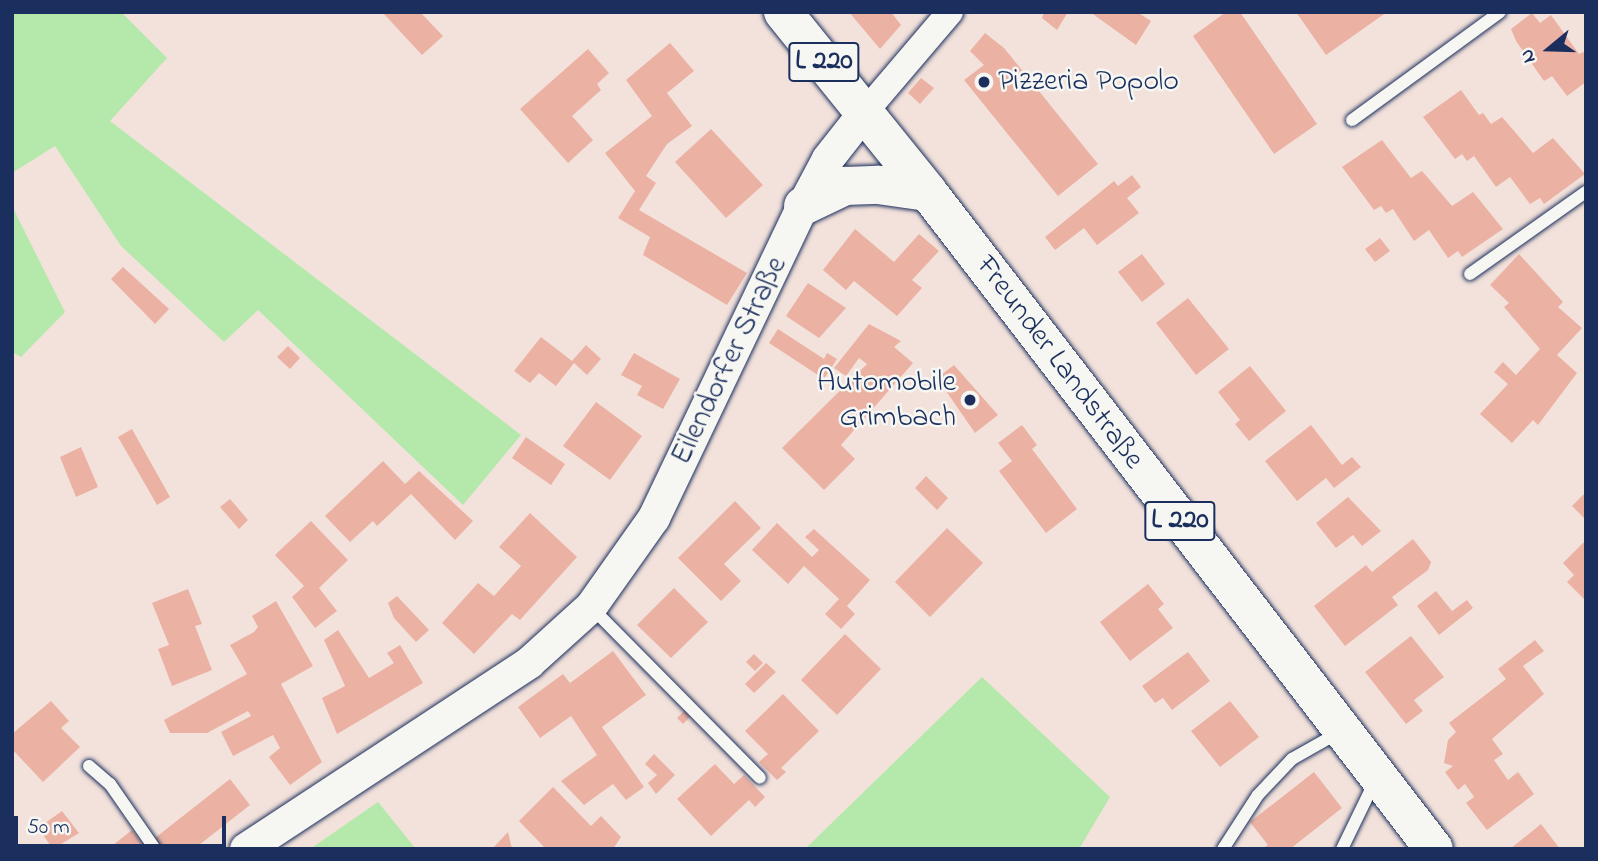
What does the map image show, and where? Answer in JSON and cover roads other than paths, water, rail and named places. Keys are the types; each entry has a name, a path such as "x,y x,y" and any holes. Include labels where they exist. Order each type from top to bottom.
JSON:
{"main road":[{"name":"Freunder Landstraße","path":"783,12 928,192 1434,849"},
{"path":"803,206 845,186 879,184 928,192"}],"street":[{"path":"866,113 950,12"},
{"name":"Eilendorfer Straße","path":"248,848 529,663 591,607 654,518 803,206 828,159 866,113"}],"lane":[{"path":"1352,120 1500,12"},
{"path":"1470,274 1586,192"},
{"path":"591,607 760,778"},
{"path":"1223,849 1258,795 1292,759 1341,731"},
{"path":"89,766 110,784 155,849"},
{"path":"1342,849 1377,777"}],"place":[{"name":"Pizzeria Popolo","path":"984,82"},
{"name":"Automobile Grimbach","path":"970,400"}]}
